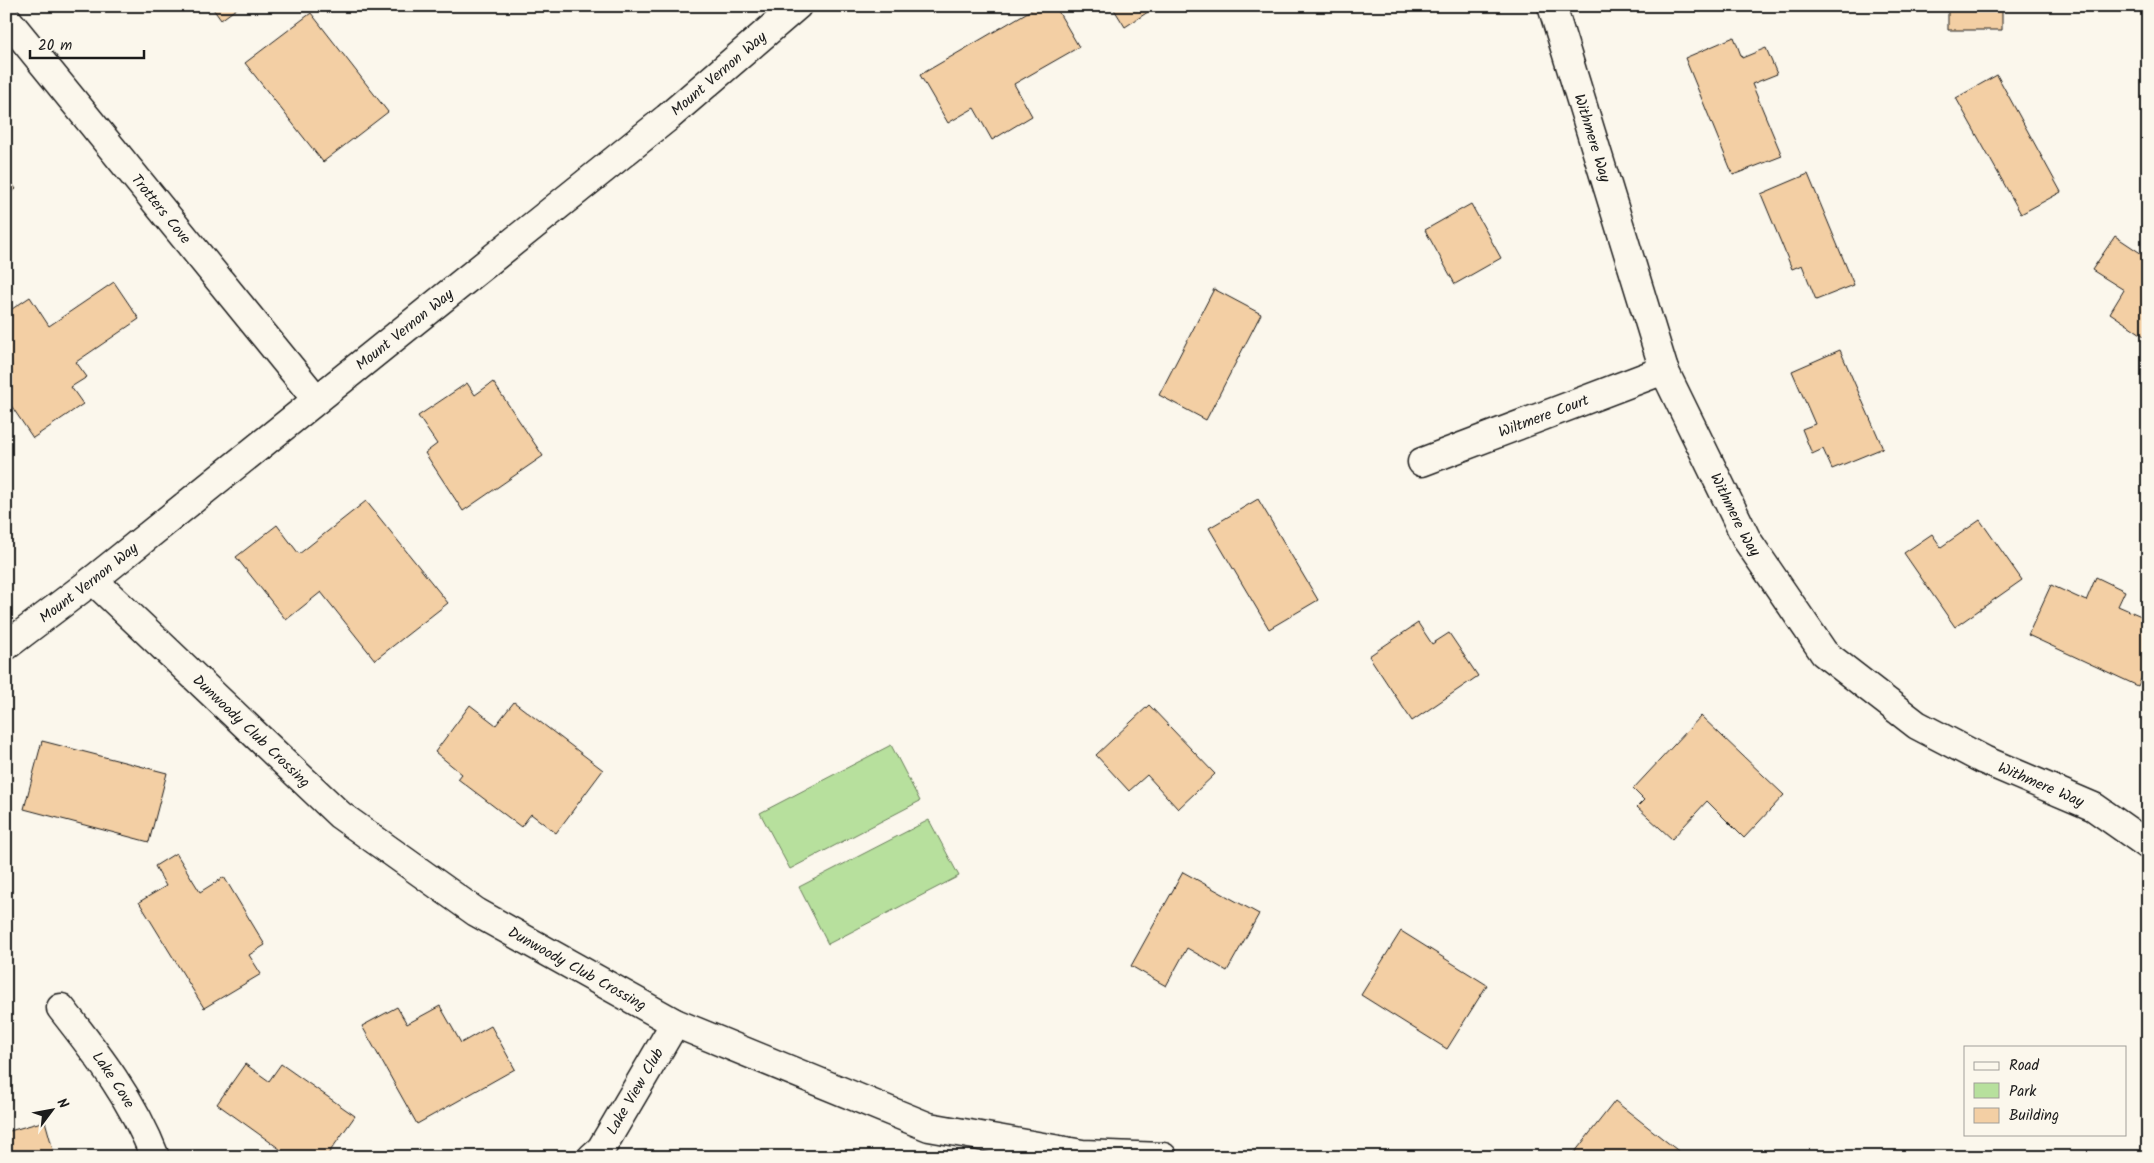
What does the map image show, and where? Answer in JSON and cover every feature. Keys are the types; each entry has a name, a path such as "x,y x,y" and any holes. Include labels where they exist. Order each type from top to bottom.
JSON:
{"street":[{"name":"Mount Vernon Way","path":"6,646 93,580 667,118 797,6"},
{"name":"Withmere Way","path":"1552,6 1664,370 1747,540 1824,653 1916,724 1984,760 2094,807 2148,845"},
{"name":"Trotters Cove","path":"6,18 316,399"},
{"name":"Wiltmere Court","path":"1422,462 1664,370"},
{"name":"Dunwoody Club Crossing","path":"93,580 340,815 476,912 675,1023 929,1127 1082,1154 1163,1157"},
{"name":"Lake Cove","path":"61,1008 108,1066 149,1141 155,1157"},
{"name":"Lake View Club","path":"592,1157 601,1149 675,1023"}],"green space":[{"path":"891,745 920,801 790,869 760,813"},
{"path":"929,820 959,876 828,944 799,887"}],"building":[{"path":"211,6 240,6 221,20"},
{"path":"1038,6 1055,6 1079,47 1014,84 1032,116 992,140 974,108 948,123 920,75"},
{"path":"1112,6 1157,6 1125,27"},
{"path":"1948,6 2002,6 2002,30 1948,30"},
{"path":"311,13 388,112 323,162 245,63"},
{"path":"1734,37 1742,58 1766,48 1777,74 1752,84 1782,156 1733,175 1685,58"},
{"path":"1997,75 2061,192 2021,214 1956,98"},
{"path":"1808,174 1854,285 1816,300 1802,265 1792,269 1761,194"},
{"path":"6,176 16,189 6,196"},
{"path":"1471,204 1501,258 1455,284 1425,230"},
{"path":"2115,236 2148,258 2147,338 2110,313 2124,290 2092,270"},
{"path":"114,282 139,319 76,362 87,377 71,387 83,404 33,438 6,398 6,313 30,297 49,326"},
{"path":"1214,289 1261,314 1206,420 1159,395"},
{"path":"1840,350 1883,448 1832,469 1823,449 1812,454 1802,429 1815,424 1792,371"},
{"path":"493,382 543,456 463,511 425,453 437,444 418,416 467,383 475,395"},
{"path":"1258,499 1318,600 1269,629 1209,528"},
{"path":"366,501 448,603 375,660 321,592 286,620 236,557 277,525 299,554"},
{"path":"1980,520 2022,580 1955,627 1904,553 1932,534 1941,547"},
{"path":"2096,577 2125,591 2118,606 2148,619 2148,664 2138,686 2028,635 2051,585 2086,601"},
{"path":"1418,623 1432,644 1449,633 1478,676 1412,721 1369,656"},
{"path":"514,702 603,770 556,833 531,814 521,827 458,779 462,774 435,752 470,705 496,725"},
{"path":"1149,705 1215,774 1178,809 1147,775 1129,791 1096,755"},
{"path":"1701,716 1784,795 1744,838 1707,801 1672,839 1637,807 1644,800 1633,789"},
{"path":"42,741 167,773 149,842 24,809"},
{"path":"176,853 200,892 224,877 265,945 249,955 261,974 204,1008 139,902 166,886 155,866"},
{"path":"1183,872 1259,914 1227,971 1187,948 1166,986 1131,966"},
{"path":"1401,931 1487,985 1447,1049 1361,995"},
{"path":"440,1006 461,1043 491,1026 515,1069 417,1124 362,1026 397,1007 407,1024"},
{"path":"245,1064 269,1081 281,1064 355,1116 326,1157 291,1157 217,1104"},
{"path":"1615,1101 1686,1157 1571,1157"},
{"path":"45,1121 55,1157 6,1157 6,1132"},
{"path":"672,1151 674,1157 655,1157"}]}
